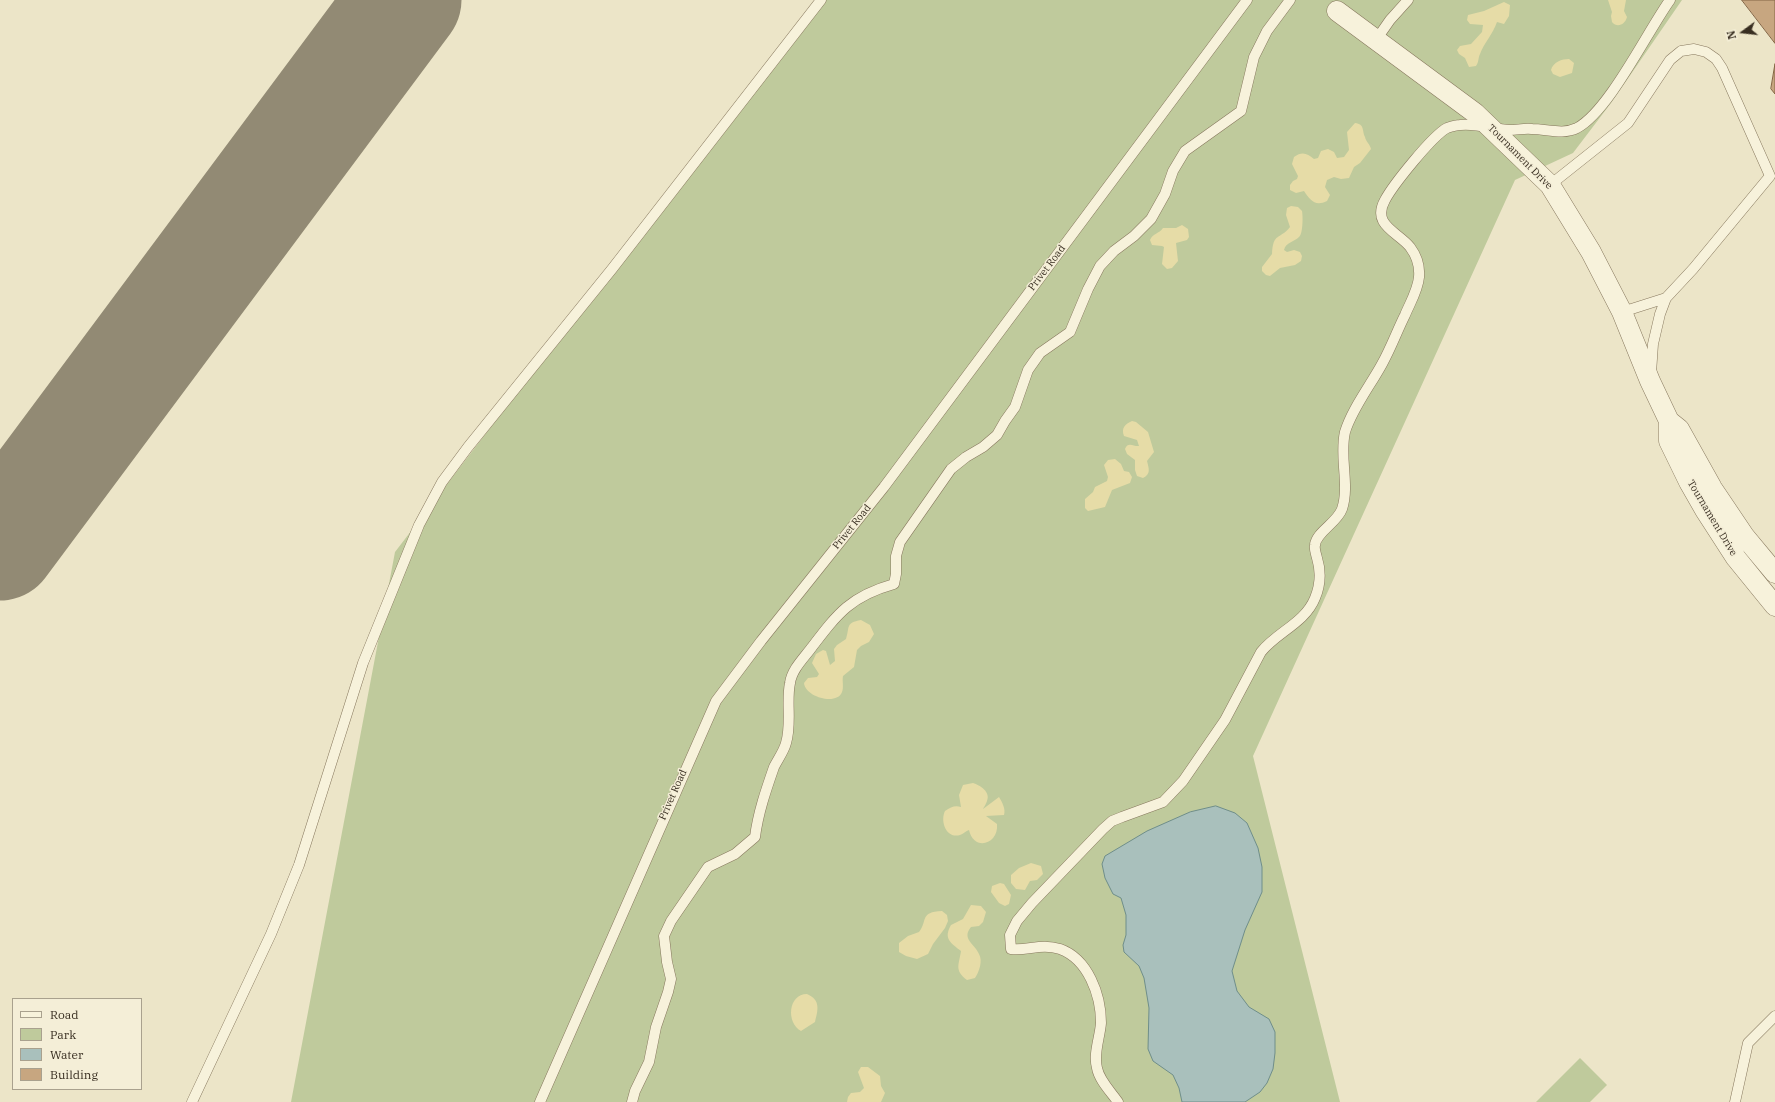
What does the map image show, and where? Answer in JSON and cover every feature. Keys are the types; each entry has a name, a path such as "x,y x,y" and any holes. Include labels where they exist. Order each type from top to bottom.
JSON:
{"street":[{"name":"Tournament Drive","path":"1337,11 1475,113 1550,185 1591,252 1622,312 1650,381 1669,421 1669,441 1689,482 1736,558 1775,606"},
{"name":"Tournament Drive","path":"1669,421 1679,428 1712,488 1745,537 1775,573"}],"lane":[{"path":"192,1102 272,934 300,865 363,663 419,525 442,482 482,429 612,269 821,0"},
{"name":"Privet Road","path":"540,1102 716,701 761,641 884,487 1247,0"},
{"path":"632,1102 635,1091 649,1062 656,1028 671,979 667,962 664,936 671,921 708,867 735,854 755,837 757,821 765,793 775,766 786,743 789,724 788,702 790,681 798,664 840,612 858,598 880,588 894,584 896,574 896,556 900,542 951,469 997,436 1005,420 1015,408 1028,370 1040,353 1070,332 1088,289 1100,266 1114,251 1134,236 1151,219 1165,194 1173,171 1185,151 1241,111 1254,57 1267,31 1290,0"},
{"path":"1376,40 1390,20 1408,0"},
{"path":"1118,1102 1100,1076 1097,1068 1101,1024 1100,1011 1094,988 1084,966 1068,953 1060,949 1039,946 1011,949 1010,935 1017,921 1032,903 1103,829 1122,817 1151,808 1163,802 1184,781 1225,720 1261,652 1268,644 1297,622 1315,600 1319,585 1320,570 1315,544 1318,537 1342,511 1344,498 1343,457 1345,433 1392,344 1417,288 1419,271 1416,257 1411,248 1385,225 1382,219 1381,211 1383,203 1415,161 1446,129 1459,125 1513,130 1530,128 1564,132 1577,128 1588,120 1607,98 1670,0"},
{"path":"1550,185 1628,123 1670,60 1681,51 1694,49 1706,52 1716,59 1722,68 1770,176 1693,269 1666,298 1660,314 1653,344 1650,381"},
{"path":"1622,312 1666,298"},
{"path":"1735,1102 1748,1043 1775,1016"}],"green space":[{"path":"818,0 1682,0 1611,103 1573,153 1515,180 1253,756 1340,1102 291,1102 395,552"},
{"path":"1580,1058 1607,1085 1590,1102 1536,1102"}],"sand":[{"path":"1608,0 1626,0 1624,11 1627,17 1623,24 1616,25 1612,22 1612,12"},
{"path":"1504,2 1510,5 1509,16 1504,24 1497,22 1479,56 1476,66 1469,67 1465,58 1459,54 1457,50 1460,46 1471,44 1482,32 1483,25 1470,24 1467,20 1468,15 1484,11"},
{"path":"1569,59 1574,63 1572,73 1560,77 1553,74 1551,70 1556,63 1561,60"},
{"path":"1355,123 1362,126 1371,149 1360,163 1354,167 1349,178 1341,179 1334,177 1327,180 1325,187 1330,195 1327,201 1323,203 1316,203 1311,200 1304,191 1296,193 1290,190 1290,185 1297,179 1298,176 1292,164 1294,157 1304,154 1309,155 1314,159 1318,158 1321,151 1328,149 1334,152 1337,158 1344,157 1349,150 1347,132"},
{"path":"1291,206 1298,207 1302,211 1302,229 1299,237 1288,244 1284,250 1287,252 1294,250 1300,252 1302,256 1301,261 1295,265 1280,268 1270,276 1266,275 1262,271 1262,267 1272,254 1275,239 1290,227 1286,215 1287,208"},
{"path":"1182,225 1188,229 1189,237 1187,240 1176,243 1178,261 1172,268 1167,269 1162,264 1164,247 1152,245 1150,240 1163,228 1176,228"},
{"path":"1132,421 1136,422 1148,432 1154,452 1147,461 1149,469 1147,475 1143,478 1137,476 1135,470 1135,460 1127,454 1125,449 1128,445 1139,446 1137,440 1124,436 1123,433 1124,427 1127,423"},
{"path":"1115,459 1121,464 1124,471 1129,472 1132,477 1130,483 1112,490 1105,507 1088,511 1085,508 1085,499 1093,492 1095,487 1107,481 1108,477 1104,465 1108,460"},
{"path":"861,620 870,625 874,634 869,642 857,650 854,667 843,676 842,692 839,696 828,699 815,696 806,688 804,683 808,678 817,677 819,674 812,663 816,654 823,650 826,651 830,665 835,661 834,649 846,639 850,624"},
{"path":"973,783 982,787 986,792 988,798 983,809 999,797 1004,808 1004,815 986,816 997,824 997,831 986,843 976,841 972,837 969,830 960,835 955,836 951,834 945,828 943,820 945,811 949,808 957,806 961,807 959,795 963,785"},
{"path":"1031,863 1041,866 1043,874 1037,880 1030,881 1025,890 1016,889 1011,883 1011,875 1019,868"},
{"path":"1000,883 1004,884 1011,895 1009,904 1005,906 999,903 991,892 992,886"},
{"path":"971,905 981,906 986,912 983,922 979,926 971,927 968,931 968,938 977,950 981,963 975,978 967,980 960,973 958,967 961,951 949,940 948,934 951,925 963,919"},
{"path":"942,911 947,915 948,921 928,954 917,959 899,952 899,943 908,936 919,932 927,915"},
{"path":"807,994 815,999 817,1013 815,1022 801,1031 793,1022 791,1010 796,999 801,995"},
{"path":"861,1067 868,1067 880,1076 881,1086 885,1093 881,1102 847,1102 851,1093 860,1092 864,1088 858,1072"}],"water":[{"path":"1216,806 1235,813 1247,823 1258,848 1262,867 1262,892 1245,930 1232,971 1237,991 1249,1007 1269,1019 1275,1032 1275,1053 1273,1069 1267,1083 1260,1092 1245,1102 1182,1102 1179,1088 1173,1075 1153,1061 1148,1049 1149,1008 1144,978 1139,966 1124,952 1123,945 1126,935 1126,915 1121,898 1113,894 1105,878 1102,864 1105,856 1147,831 1190,812"}],"building":[{"path":"1742,0 1775,0 1775,43"},
{"path":"1775,64 1775,94 1771,89"}],"runway":[{"path":"0,544 405,0"}]}
